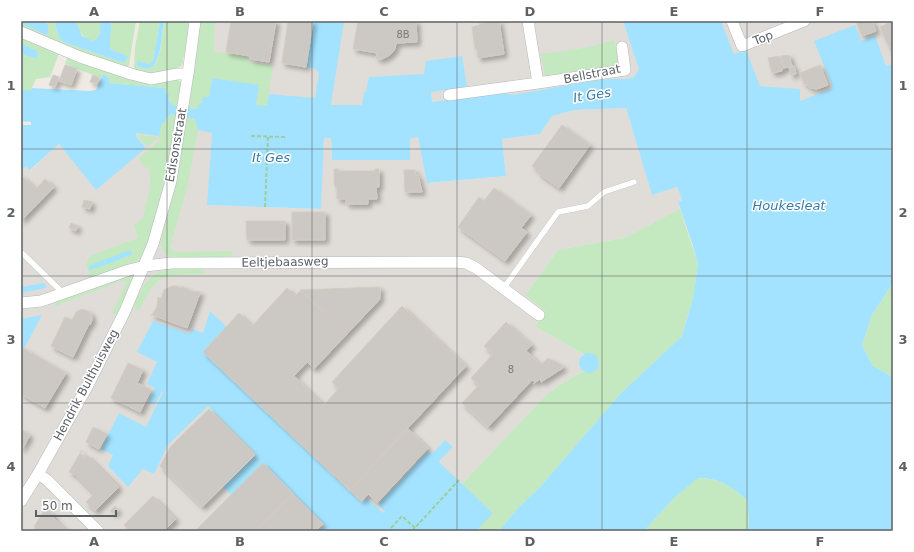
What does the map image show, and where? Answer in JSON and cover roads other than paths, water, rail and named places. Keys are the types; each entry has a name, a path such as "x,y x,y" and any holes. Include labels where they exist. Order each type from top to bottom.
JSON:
{"street":[{"name":"Edisonstraat","path":"145,266 162,216 171,181 188,74 194,21"},
{"path":"528,21 538,84"},
{"name":"Top","path":"732,21 742,46 804,21"},
{"path":"21,32 80,57 131,74 151,78 188,74"},
{"name":"Bellstraat","path":"449,95 538,84 625,70 622,47"},
{"name":"Eeltjebaasweg","path":"21,303 41,301 122,272 145,266 171,263 454,262 466,263 476,268 539,315"},
{"name":"Hendrik Bulthuisweg","path":"21,502 88,385 125,311 145,266"},
{"path":"38,474 47,480 98,531"}],"lane":[{"path":"503,288 558,212 588,206 604,192 634,182"},
{"path":"21,252 63,293"}],"water":[{"path":"21,21 44,21 48,25 48,33 46,35 21,23"},
{"path":"54,21 76,21 82,36 93,41 96,40 99,35 100,21 109,21 112,25 110,48 128,57 124,63 63,42 59,37"},
{"path":"160,21 164,21 161,46 155,64 148,68 137,66 137,61 149,64 153,60"},
{"name":"Houkesleat","path":"313,21 344,21 331,105 362,105 364,92 366,92 369,77 424,74 426,61 462,56 467,87 431,92 432,102 504,93 512,95 586,82 633,78 639,69 623,21 721,21 734,54 746,50 760,86 800,89 800,101 833,88 814,41 855,25 861,41 875,35 886,66 893,64 893,283 872,315 862,345 873,366 893,377 893,531 747,531 749,523 747,500 735,490 719,481 698,478 675,497 644,531 499,531 518,508 540,487 621,393 682,336 693,298 698,264 678,202 682,200 677,187 652,195 626,108 575,110 552,116 540,134 502,139 506,176 427,183 418,137 410,138 410,160 332,160 331,138 324,138 321,209 207,205 212,133 198,130 195,119 171,114 166,119 165,123 162,123 159,136 136,133 136,136 146,148 96,190 59,144 30,170 26,166 21,171 21,125 31,125 31,122 21,121 21,90 31,90 32,88 89,91 96,90 103,74 109,77 109,83 166,88 165,93 169,94 169,100 172,105 196,109 202,102 203,97 209,97 212,78 259,85 256,105 267,106 269,94 315,98 319,73 314,68 306,67"},
{"path":"21,43 37,51 38,54 36,59 21,54"},
{"path":"130,250 132,254 89,270 91,265"},
{"path":"43,283 46,285 46,288 21,293 21,287"},
{"path":"210,311 227,327 203,352 362,503 367,498 383,513 385,511 379,506 379,503 428,451 432,454 445,440 453,447 439,461 493,513 476,531 319,531 325,525 263,463 231,495 223,487 256,454 208,406 168,445 154,474 143,469 128,487 108,466 113,455 101,449 119,413 146,427 163,392 162,391 155,405 148,402 155,388 147,384 157,362 137,352 153,321 190,334 192,329 203,333"},
{"path":"42,315 24,349 21,347 21,319"},
{"path":"589,353 596,356 599,363 596,370 589,373 582,370 579,363 582,356"}],"water label":[{"name":"It Ges","path":"592,95"},
{"name":"It Ges","path":"271,157"}]}
